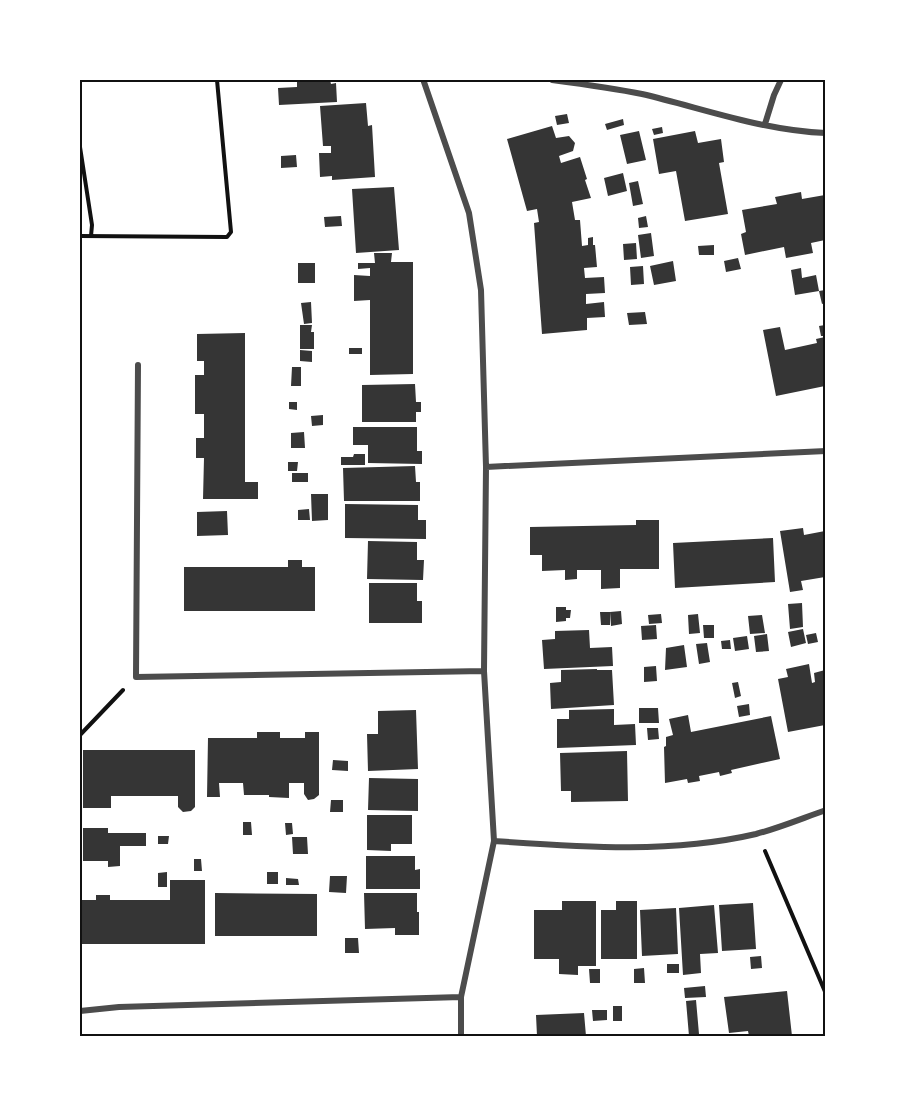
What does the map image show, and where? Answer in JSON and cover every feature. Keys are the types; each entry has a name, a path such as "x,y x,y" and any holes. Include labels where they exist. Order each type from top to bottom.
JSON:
{"street":[{"path":"426,80 469,213 481,290 486,467 484,671 494,841 461,997 461,1036"},
{"path":"552,80 639,94 765,124 806,132 825,133"},
{"path":"765,124 781,80"},
{"path":"138,365 136,678 484,671"},
{"path":"486,467 825,451"},
{"path":"494,841 640,848 718,841 757,834 825,810"},
{"path":"80,1011 131,1007 461,997"}],"path":[{"path":"80,236 227,237 231,232 217,80"},
{"path":"80,147 92,225 91,236"},
{"path":"80,735 136,678"},
{"path":"757,834 825,994"}],"building":[{"path":"297,80 330,80 331,84 336,83 337,102 279,105 278,88 297,87"},
{"path":"366,103 368,126 372,125 375,177 332,180 332,176 320,177 319,153 331,153 331,146 323,146 320,106"},
{"path":"567,114 569,123 557,125 555,116"},
{"path":"623,119 624,125 607,130 605,124"},
{"path":"552,126 556,138 569,136 575,143 573,151 559,156 561,163 580,157 587,179 585,180 591,198 572,202 575,220 580,220 582,246 588,245 588,238 593,237 593,245 595,245 597,267 584,268 585,278 604,277 605,293 586,294 586,304 604,302 605,317 587,318 587,330 542,334 534,223 539,222 537,209 527,211 507,139"},
{"path":"662,127 663,133 654,135 652,129"},
{"path":"639,131 646,160 627,164 620,135"},
{"path":"695,131 698,143 721,139 724,162 719,163 728,214 685,221 676,171 659,174 653,139"},
{"path":"296,155 297,167 281,168 281,156"},
{"path":"623,173 627,191 608,196 604,178"},
{"path":"638,181 643,204 633,206 629,183"},
{"path":"394,187 399,250 356,253 352,189"},
{"path":"801,192 802,199 825,195 825,240 811,243 813,253 786,258 784,247 745,255 741,234 746,232 742,210 777,204 775,197"},
{"path":"341,216 342,226 325,227 324,217"},
{"path":"646,216 648,227 639,228 638,218"},
{"path":"651,233 654,256 641,258 638,235"},
{"path":"636,243 637,259 624,260 623,244"},
{"path":"714,245 714,255 699,255 698,246"},
{"path":"374,253 392,253 391,262 413,262 413,374 370,375 370,300 354,301 354,275 370,276 370,268 358,269 358,263 375,263"},
{"path":"738,258 741,269 726,272 724,261"},
{"path":"673,261 676,281 654,285 650,266"},
{"path":"298,263 315,263 315,283 298,283"},
{"path":"643,266 644,284 631,285 630,267"},
{"path":"801,268 802,278 816,275 819,291 795,295 791,270"},
{"path":"825,290 825,303 822,304 819,291"},
{"path":"311,302 312,323 304,324 301,303"},
{"path":"645,312 647,324 629,325 627,313"},
{"path":"300,325 312,325 314,349 300,349"},
{"path":"825,325 825,336 821,336 819,326"},
{"path":"780,327 785,350 817,343 816,339 825,337 825,386 776,396 763,330"},
{"path":"245,333 245,482 258,482 258,499 203,499 204,458 196,458 196,438 204,438 204,414 195,414 195,375 204,375 204,361 197,361 197,334"},
{"path":"349,348 362,348 362,354 349,354"},
{"path":"300,350 312,351 312,362 300,361"},
{"path":"292,367 301,367 301,386 291,386"},
{"path":"415,384 416,402 421,402 421,412 416,412 416,422 362,422 362,385"},
{"path":"289,402 297,402 297,410 289,409"},
{"path":"323,415 323,425 312,426 311,416"},
{"path":"353,427 417,427 417,451 422,451 422,464 368,463 368,445 353,445"},
{"path":"304,432 305,448 291,448 291,433"},
{"path":"354,454 365,454 365,465 341,465 341,457 353,457"},
{"path":"288,462 298,462 297,471 288,471"},
{"path":"415,466 416,482 420,482 420,501 344,501 343,468"},
{"path":"292,473 308,473 308,482 292,482"},
{"path":"311,494 328,494 328,520 312,521"},
{"path":"345,504 418,505 418,520 426,520 426,539 345,538"},
{"path":"309,509 310,520 298,520 298,510"},
{"path":"227,511 228,535 197,536 197,512"},
{"path":"636,520 659,520 659,569 620,569 620,588 601,589 601,570 577,570 577,579 565,580 565,570 542,571 542,555 530,555 530,527 636,525"},
{"path":"803,528 804,535 825,531 825,577 801,581 803,590 790,592 780,531"},
{"path":"773,538 775,582 675,588 673,543"},
{"path":"368,541 417,542 417,560 424,560 423,580 367,579"},
{"path":"288,560 302,560 302,567 315,567 315,611 184,611 184,567 288,567"},
{"path":"369,583 417,583 417,601 422,601 422,623 369,623"},
{"path":"802,603 803,627 790,629 788,604"},
{"path":"556,607 566,607 566,610 571,610 570,618 556,622"},
{"path":"621,611 622,624 611,626 610,612"},
{"path":"600,612 610,612 610,625 601,625"},
{"path":"661,614 662,623 649,624 648,615"},
{"path":"698,614 700,633 689,634 688,615"},
{"path":"762,615 765,633 750,634 748,616"},
{"path":"656,625 657,639 642,640 641,626"},
{"path":"703,625 714,625 714,638 704,638"},
{"path":"803,629 806,643 791,647 788,632"},
{"path":"589,630 590,648 612,647 613,666 544,669 542,640 555,639 555,631"},
{"path":"816,633 818,642 808,644 806,635"},
{"path":"767,634 769,651 756,652 754,636"},
{"path":"747,636 749,649 735,651 733,638"},
{"path":"730,640 731,649 722,649 721,641"},
{"path":"707,643 710,662 699,664 696,644"},
{"path":"684,645 687,667 665,670 666,648"},
{"path":"809,664 812,683 815,682 814,673 825,670 825,725 788,732 778,679 788,677 786,669"},
{"path":"656,666 657,681 644,682 644,667"},
{"path":"561,670 612,670 614,705 551,709 550,683 561,682"},
{"path":"738,682 741,696 735,698 732,683"},
{"path":"749,704 750,715 739,717 737,706"},
{"path":"639,708 658,708 659,723 639,723"},
{"path":"614,709 614,725 635,724 636,745 557,748 557,719 569,719 569,710"},
{"path":"416,710 418,769 368,771 367,734 378,734 378,711"},
{"path":"688,715 691,732 771,716 780,759 731,770 732,773 720,776 719,772 699,776 700,781 688,783 687,779 665,783 664,747 666,737 673,735 669,719"},
{"path":"647,728 658,728 659,739 648,740"},
{"path":"257,732 280,732 280,738 305,738 305,732 319,732 319,795 308,800 304,794 304,783 289,783 289,798 244,795 243,783 219,783 220,797 207,797 208,738 257,738"},
{"path":"83,750 195,750 195,807 191,811 183,812 178,807 178,796 111,796 111,808 83,808"},
{"path":"627,751 628,801 571,802 571,791 561,791 560,753"},
{"path":"333,760 348,761 348,771 332,770"},
{"path":"369,778 418,779 418,811 368,810"},
{"path":"331,800 343,800 343,812 330,812"},
{"path":"367,815 412,815 412,844 391,844 391,851 367,850"},
{"path":"243,822 251,822 252,835 243,835"},
{"path":"285,823 292,823 293,834 286,835"},
{"path":"83,828 108,828 108,833 146,833 146,846 120,846 120,866 108,867 108,861 83,861"},
{"path":"158,836 169,836 168,844 158,844"},
{"path":"292,837 307,837 308,854 293,854"},
{"path":"366,856 415,856 415,870 420,869 420,889 366,889"},
{"path":"194,859 201,859 202,871 194,871"},
{"path":"167,872 167,887 158,887 158,873"},
{"path":"267,872 278,872 278,884 267,884"},
{"path":"330,876 347,876 346,893 329,892"},
{"path":"286,878 298,879 299,885 286,885"},
{"path":"170,880 205,880 205,944 80,944 80,900 96,900 96,895 110,895 110,900 170,900"},
{"path":"215,893 317,894 317,936 215,936"},
{"path":"364,893 417,893 419,935 395,935 395,928 365,929"},
{"path":"562,901 596,901 596,966 578,966 578,975 559,974 559,959 534,959 534,910 562,910"},
{"path":"616,901 637,901 637,959 601,959 601,910 616,910"},
{"path":"753,903 756,949 722,951 719,905"},
{"path":"714,905 718,953 700,954 701,973 683,975 679,908"},
{"path":"676,908 678,954 642,956 640,910"},
{"path":"345,938 358,938 359,953 345,953"},
{"path":"761,956 762,968 751,969 750,957"},
{"path":"667,964 679,964 679,973 667,973"},
{"path":"644,968 645,983 634,983 634,969"},
{"path":"589,969 600,969 600,983 590,983"},
{"path":"705,986 706,997 685,998 684,988"},
{"path":"787,991 792,1036 749,1036 748,1031 729,1033 724,997"},
{"path":"696,1000 699,1034 689,1036 686,1001"},
{"path":"613,1006 622,1006 622,1021 613,1021"},
{"path":"592,1010 607,1010 607,1020 593,1021"},
{"path":"584,1013 586,1036 537,1036 536,1015"}]}
